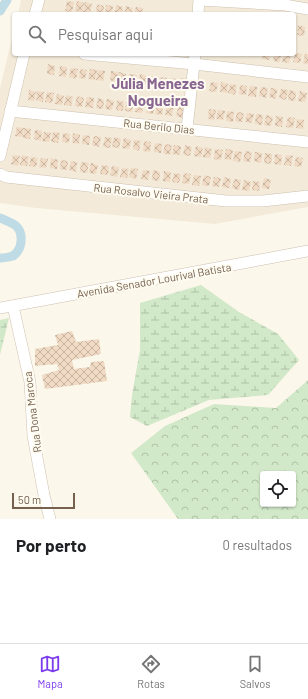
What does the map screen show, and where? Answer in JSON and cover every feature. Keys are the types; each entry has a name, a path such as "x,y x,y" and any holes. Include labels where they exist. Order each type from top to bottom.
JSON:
{"street":[{"path":"36,12 39,0"},
{"path":"198,12 200,0 284,3 308,9"},
{"path":"0,156 24,56"},
{"path":"128,56 194,59 308,77"},
{"path":"187,129 194,59"},
{"name":"Rua Berilo Dias","path":"10,111 308,142"},
{"name":"Rua Rosalvo Vieira Prata","path":"3,176 226,201 263,201 308,196"},
{"name":"Avenida Senador Lourival Batista","path":"0,308 308,251"},
{"name":"Rua Dona Maroca","path":"13,306 30,382 33,436 50,519"}],"shaded area":[{"path":"21,0 308,0 308,207 215,224 36,208 0,203 0,88 12,38 12,56 296,56 296,12 18,12"}],"green space":[{"path":"201,285 239,312 278,334 299,360 268,395 209,400 147,426 130,417 132,395 140,350 140,303"},
{"path":"9,318 0,355 0,320"},
{"path":"308,380 308,519 178,519 131,453 165,426 214,404 276,408"}],"building":[{"path":"67,1 74,2 72,12 65,11"},
{"path":"77,1 84,3 82,12 75,11"},
{"path":"85,2 92,4 90,12 83,12"},
{"path":"97,4 104,6 103,12 96,12"},
{"path":"106,5 113,6 112,12 105,12"},
{"path":"116,5 123,7 122,12 114,12"},
{"path":"126,6 133,8 132,12 124,12"},
{"path":"136,7 143,8 142,12 135,12"},
{"path":"298,25 305,27 304,36 297,35"},
{"path":"296,53 302,54 300,63 293,62"},
{"path":"305,54 308,54 308,64 303,63"},
{"path":"263,56 270,56 269,60 262,59"},
{"path":"274,56 281,56 280,62 273,61"},
{"path":"284,56 291,56 289,63 282,62"},
{"path":"48,64 55,66 54,75 47,74"},
{"path":"60,66 67,67 66,77 59,76"},
{"path":"71,68 78,69 76,79 69,77"},
{"path":"80,69 87,70 85,79 79,78"},
{"path":"90,69 97,70 95,80 88,79"},
{"path":"98,70 105,71 103,81 96,80"},
{"path":"111,71 118,72 117,82 110,80"},
{"path":"119,72 126,74 125,83 118,82"},
{"path":"130,74 137,75 135,85 128,83"},
{"path":"140,74 147,76 146,85 139,84"},
{"path":"151,76 158,77 156,86 149,85"},
{"path":"160,77 167,78 166,87 159,86"},
{"path":"170,78 177,79 175,89 168,88"},
{"path":"181,78 188,79 186,89 179,87"},
{"path":"211,82 218,83 216,92 209,91"},
{"path":"221,82 228,84 227,93 220,92"},
{"path":"230,84 237,85 235,95 228,93"},
{"path":"240,85 247,86 246,95 239,94"},
{"path":"250,86 257,87 256,97 248,96"},
{"path":"261,87 268,88 266,98 259,96"},
{"path":"271,88 277,89 276,99 269,97"},
{"path":"281,89 288,90 286,100 279,98"},
{"path":"29,90 36,92 34,101 28,100"},
{"path":"289,90 296,92 295,101 288,100"},
{"path":"37,91 44,92 43,102 36,100"},
{"path":"300,91 307,93 305,102 298,101"},
{"path":"47,92 54,93 52,103 45,102"},
{"path":"57,94 64,96 62,105 55,104"},
{"path":"66,95 73,97 71,106 64,105"},
{"path":"77,96 84,98 82,107 75,106"},
{"path":"87,97 94,98 93,108 85,107"},
{"path":"98,98 104,100 103,109 96,108"},
{"path":"107,99 114,101 112,110 105,109"},
{"path":"117,100 124,102 123,111 116,110"},
{"path":"126,102 133,103 132,112 125,111"},
{"path":"137,103 144,104 142,113 135,112"},
{"path":"148,103 155,105 153,114 146,113"},
{"path":"157,104 163,105 162,115 155,114"},
{"path":"167,105 174,106 172,116 165,115"},
{"path":"178,107 185,108 183,118 176,116"},
{"path":"209,109 216,110 214,120 208,119"},
{"path":"218,110 225,111 223,120 216,119"},
{"path":"227,111 234,112 233,122 226,121"},
{"path":"237,112 244,113 242,122 235,121"},
{"path":"247,113 254,114 252,123 245,122"},
{"path":"256,114 263,115 262,125 255,124"},
{"path":"266,115 273,117 271,126 264,125"},
{"path":"276,116 283,117 282,127 275,126"},
{"path":"288,117 295,118 293,128 286,127"},
{"path":"297,119 304,120 303,129 296,128"},
{"path":"17,127 24,128 22,137 15,136"},
{"path":"24,128 31,129 30,139 23,138"},
{"path":"35,130 42,131 41,141 34,139"},
{"path":"44,132 51,133 49,142 42,141"},
{"path":"53,132 60,133 58,143 51,142"},
{"path":"63,133 70,134 69,143 62,142"},
{"path":"73,133 80,135 79,144 72,143"},
{"path":"83,135 90,136 89,145 82,144"},
{"path":"94,136 101,137 99,147 92,145"},
{"path":"105,137 112,138 110,148 103,147"},
{"path":"114,137 121,139 119,148 112,147"},
{"path":"124,138 131,140 129,149 122,148"},
{"path":"134,140 141,141 139,151 133,149"},
{"path":"144,141 151,142 150,152 143,151"},
{"path":"155,143 162,144 161,153 154,152"},
{"path":"165,144 172,145 170,155 163,153"},
{"path":"174,145 181,146 180,155 172,154"},
{"path":"185,145 192,147 190,156 183,155"},
{"path":"196,146 203,148 201,157 194,156"},
{"path":"205,147 212,149 210,158 203,157"},
{"path":"215,149 223,150 221,160 214,159"},
{"path":"226,149 233,150 231,160 224,159"},
{"path":"235,151 242,152 240,162 233,161"},
{"path":"245,151 252,152 250,162 243,161"},
{"path":"255,152 262,153 261,163 254,161"},
{"path":"265,153 272,154 271,164 264,163"},
{"path":"275,154 282,155 281,165 274,164"},
{"path":"13,155 20,156 18,166 11,164"},
{"path":"22,155 29,157 27,166 20,165"},
{"path":"286,155 293,156 291,166 284,165"},
{"path":"31,157 38,158 36,167 29,166"},
{"path":"296,157 303,158 301,167 294,166"},
{"path":"41,158 48,159 46,168 39,167"},
{"path":"51,158 58,160 57,169 50,168"},
{"path":"61,160 68,161 67,170 60,169"},
{"path":"71,161 77,162 76,172 69,170"},
{"path":"81,162 89,163 87,173 80,172"},
{"path":"91,163 98,165 96,174 89,173"},
{"path":"102,165 109,166 108,175 100,174"},
{"path":"112,166 119,167 117,177 110,175"},
{"path":"122,168 129,169 127,178 120,177"},
{"path":"131,168 138,169 136,179 129,177"},
{"path":"143,170 150,171 148,180 141,179"},
{"path":"153,170 160,172 159,181 152,180"},
{"path":"164,171 171,172 170,182 163,181"},
{"path":"174,173 181,174 179,183 172,182"},
{"path":"184,173 191,174 189,184 182,183"},
{"path":"194,175 201,176 199,186 192,185"},
{"path":"204,175 211,177 209,186 202,185"},
{"path":"214,177 221,178 219,187 212,186"},
{"path":"224,177 231,179 229,188 222,187"},
{"path":"264,178 271,180 269,189 262,188"},
{"path":"234,179 241,180 239,190 232,188"},
{"path":"244,180 251,182 249,191 242,190"},
{"path":"253,181 260,182 259,191 252,190"},
{"path":"72,331 76,342 99,339 101,354 72,360 74,369 90,367 91,362 104,361 107,381 45,389 42,375 59,370 57,364 35,366 35,349 58,345 55,335"}],"waterway":[{"path":"0,11 7,0"},
{"path":"0,218 15,225 21,236 19,249 16,253 13,256 0,258"}],"district":[{"name":"Júlia Menezes Nogueira","path":"158,92"}]}
